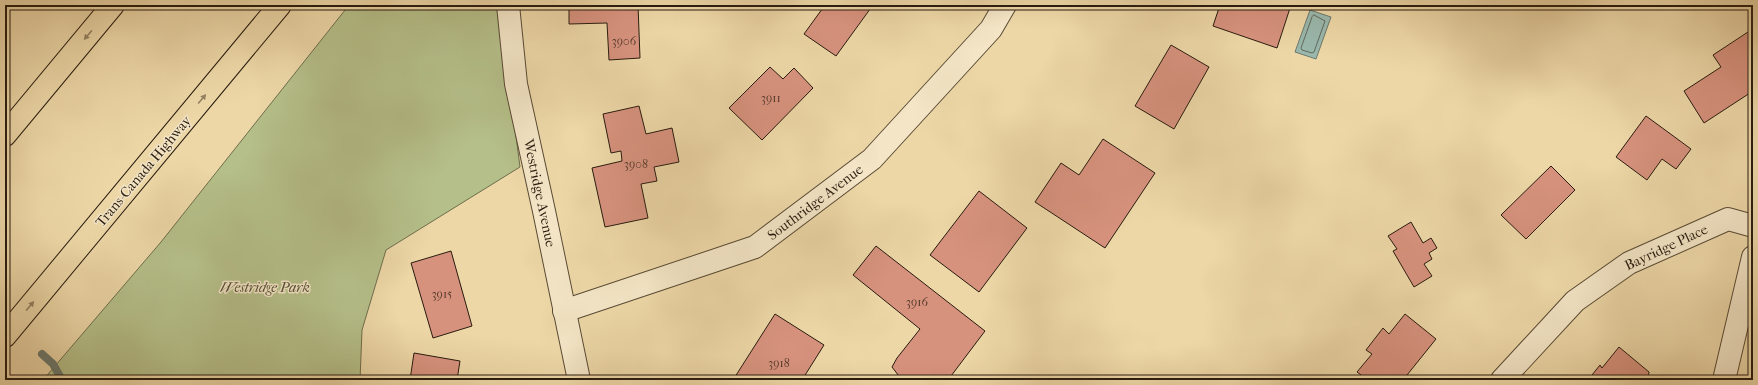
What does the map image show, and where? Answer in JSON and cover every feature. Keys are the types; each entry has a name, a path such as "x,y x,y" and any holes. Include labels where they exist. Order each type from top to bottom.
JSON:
{"highway":[{"path":"5,136 113,5"},
{"name":"Trans-Canada Highway","path":"5,336 280,5"}],"street":[{"name":"Westridge Avenue","path":"508,5 516,84 578,380"},
{"name":"Southridge Avenue","path":"564,311 755,247 872,159 991,29 1005,5"},
{"name":"Bayridge Place","path":"1502,380 1575,301 1629,263 1728,219 1753,226"},
{"path":"1724,380 1753,257"}],"green space":[{"name":"Westridge Park","path":"349,5 499,5 520,167 386,250 362,330 360,380 43,380 161,242"}],"water":[{"path":"1310,10 1331,17 1316,59 1295,52"}],"building":[{"path":"569,5 638,5 640,58 609,60 607,23 569,24"},
{"path":"825,5 873,5 836,56 804,34"},
{"path":"1220,5 1291,5 1277,48 1213,26"},
{"path":"1748,32 1753,39 1753,91 1704,123 1684,91 1721,67 1713,55"},
{"path":"1171,45 1209,67 1174,129 1135,106"},
{"path":"770,67 783,79 794,68 813,88 762,140 729,108"},
{"path":"639,106 646,134 672,128 679,162 654,167 657,181 641,184 648,218 605,227 592,168 622,161 621,151 611,153 603,114"},
{"path":"1646,116 1691,149 1676,169 1662,159 1647,180 1616,157"},
{"path":"1103,139 1155,173 1105,248 1035,202 1061,163 1079,175"},
{"path":"1551,166 1575,190 1526,239 1501,215"},
{"path":"979,191 1027,228 979,292 930,255"},
{"path":"1411,222 1423,243 1431,238 1437,248 1429,253 1432,259 1424,264 1432,276 1414,287 1393,251 1397,249 1388,236"},
{"path":"876,246 985,331 948,380 902,380 892,367 897,358 920,329 853,275"},
{"path":"451,251 472,326 433,338 411,263"},
{"path":"775,314 824,345 802,380 733,380"},
{"path":"1405,314 1436,339 1403,380 1368,380 1357,372 1372,354 1366,350 1383,328 1389,334"},
{"path":"1619,347 1649,372 1648,380 1588,380 1600,365 1602,368"},
{"path":"414,353 460,361 457,380 410,380"}],"waterway":[{"path":"42,354 53,364 62,380"}]}
